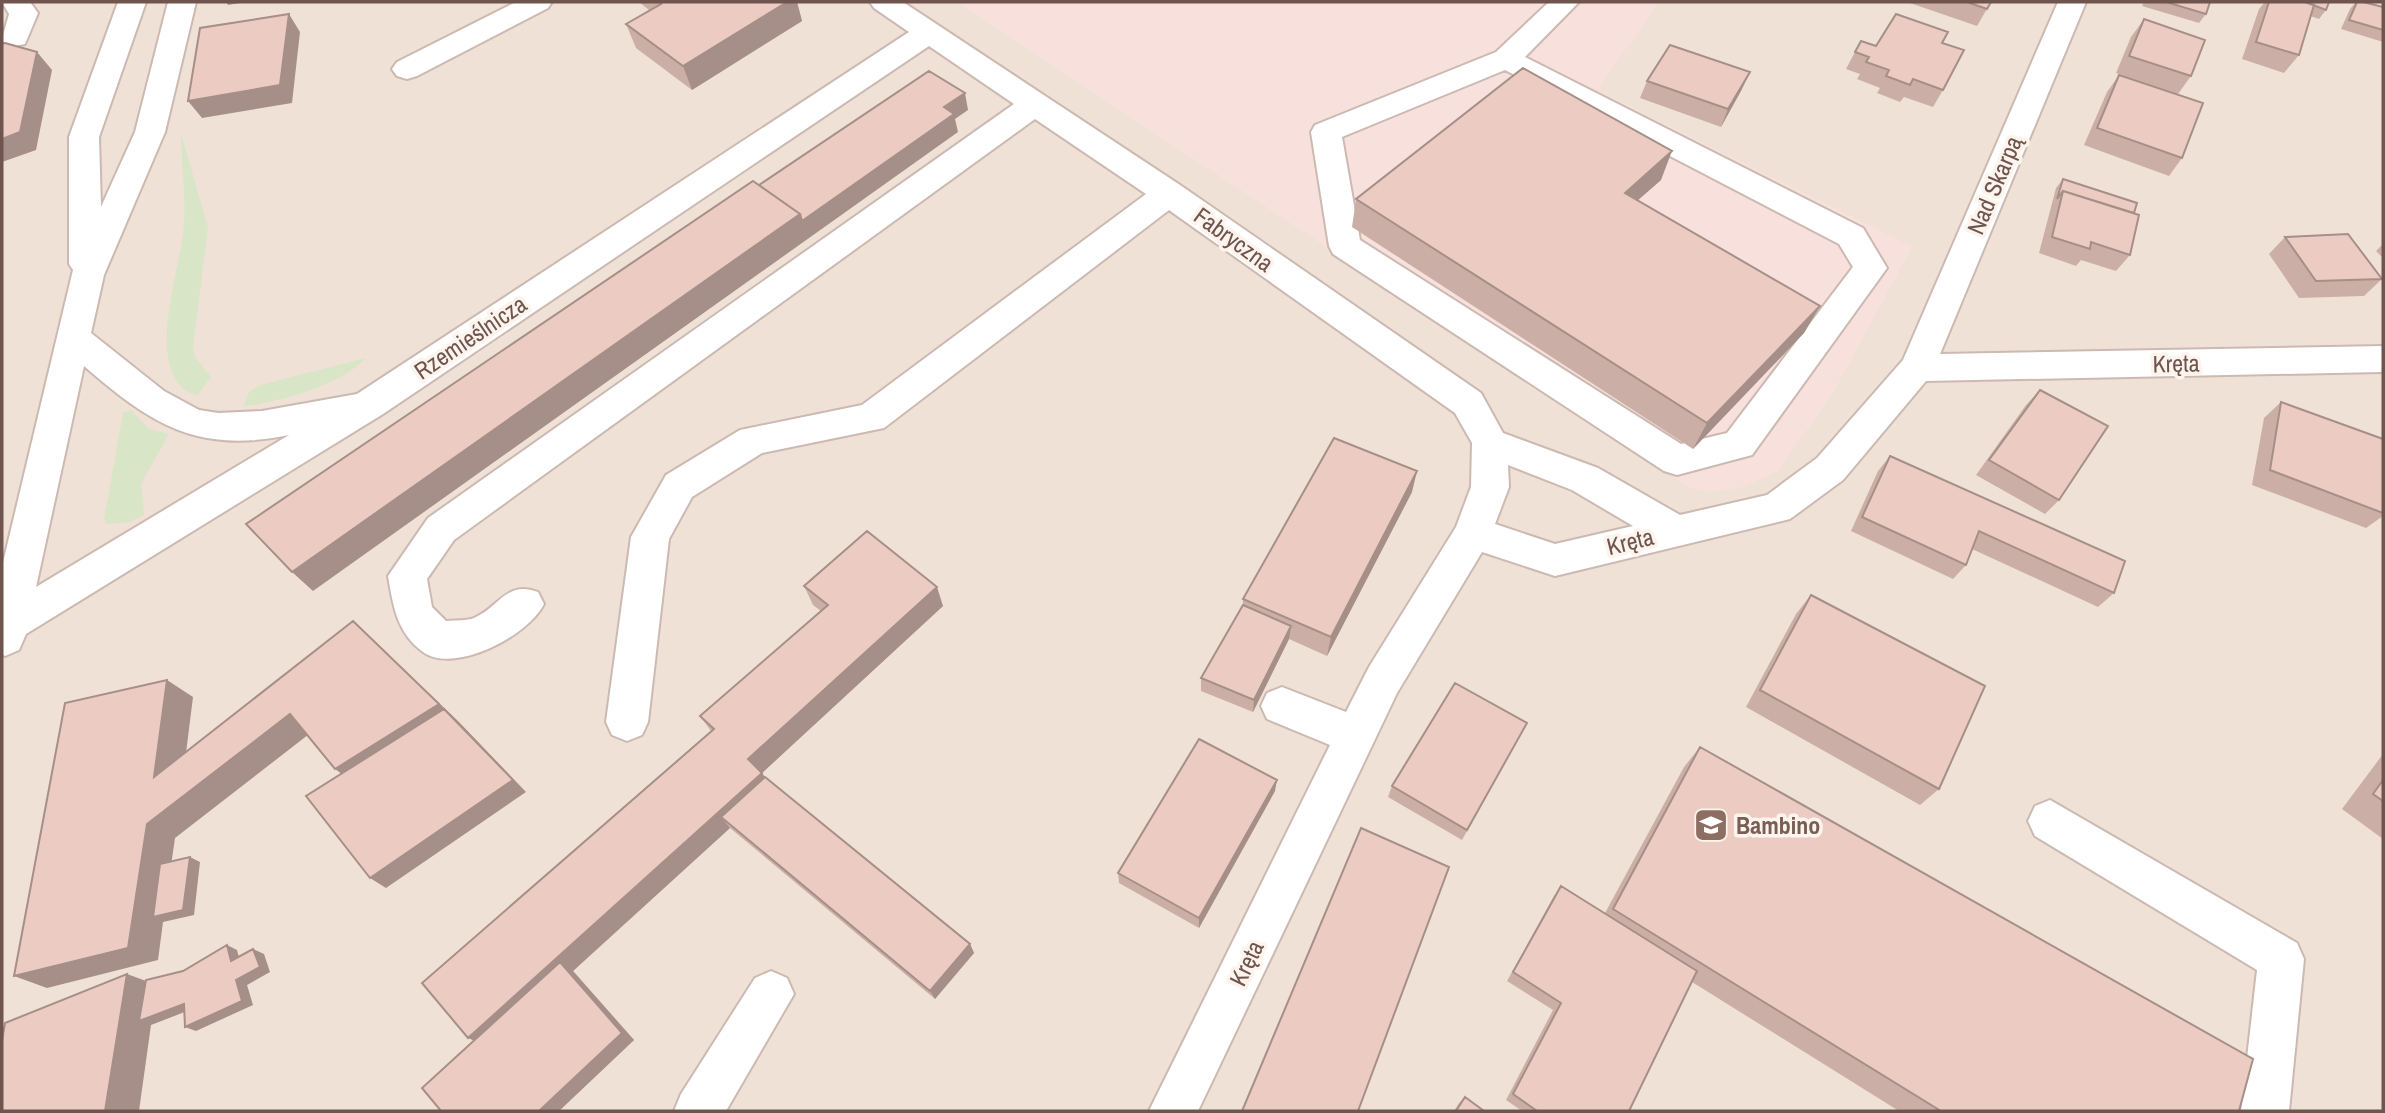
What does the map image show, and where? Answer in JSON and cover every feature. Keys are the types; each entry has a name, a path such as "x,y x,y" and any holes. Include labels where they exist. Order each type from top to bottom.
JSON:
{"street":[{"path":"15,2 24,13 17,37"},
{"path":"87,275 84,137 132,2"},
{"path":"4,635 87,275 150,132 183,2"},
{"path":"407,69 538,2"},
{"name":"Fabryczna","path":"884,2 1169,194 1468,403 1490,443 1490,487 1473,533"},
{"path":"1506,59 1851,236 1870,268 1739,445 1677,460 1345,246 1326,132 1506,59 1565,2"},
{"name":"Nad Skarpą","path":"1917,368 2071,2"},
{"name":"Rzemieślnicza","path":"4,635 370,404 929,32"},
{"path":"524,604 482,635 438,640 414,615 407,576 441,529 1035,104"},
{"path":"627,722 650,537 679,486 753,440 871,418 1169,194"},
{"path":"73,337 149,397 181,418 204,425 257,427 370,404"},
{"name":"Kręta","path":"1173,1111 1383,680 1473,533 1555,560 1777,508 1830,469 1878,409 1917,368 2383,359"},
{"path":"1490,443 1585,479 1674,530"},
{"path":"1282,706 1356,736"},
{"path":"2050,821 2281,959 2265,1111"},
{"path":"698,1111 771,994"}],"shaded area":[{"path":"2,2 2383,2 2383,1111 2,1111"},
{"path":"957,2 1659,2 1597,90 1912,247 1833,393 1778,471 1743,487 1710,492 1689,487"}],"green space":[{"path":"181,133 208,228 193,346 195,357 211,377 197,396 180,385 170,367 167,345 168,319 184,224"},
{"path":"366,358 355,368 309,391 244,406 249,392 260,385"},
{"path":"131,410 149,429 169,434 141,484 144,515 130,522 107,524 104,519 123,413"}],"building":[{"path":"659,2 787,2 683,66 626,24 661,4"},
{"path":"1967,2 1991,2 1987,9"},
{"path":"2166,2 2210,2 2206,14"},
{"path":"2269,2 2305,2 2314,5 2299,55 2256,42"},
{"path":"2305,2 2329,2 2326,10"},
{"path":"2357,2 2383,7 2383,30 2349,20"},
{"path":"289,14 280,85 188,101 200,28"},
{"path":"1896,14 1948,32 1942,43 1964,50 1943,90 1913,79 1910,85 1886,76 1889,70 1866,62 1869,57 1855,52 1861,41 1876,46"},
{"path":"2144,19 2205,40 2191,76 2129,56"},
{"path":"2,44 37,52 20,132 2,139"},
{"path":"1670,45 1750,72 1728,109 1647,81"},
{"path":"1523,68 1672,151 1625,193 1820,306 1707,423 1356,199"},
{"path":"929,71 965,93 944,107 954,114 802,221 800,214 759,185"},
{"path":"2119,75 2203,103 2182,158 2097,128"},
{"path":"2063,179 2137,203 2134,213 2063,191 2057,199"},
{"path":"753,181 800,214 292,572 246,524"},
{"path":"2063,191 2139,215 2130,255 2091,242 2090,249 2052,237"},
{"path":"2348,234 2382,279 2316,281 2285,237"},
{"path":"2040,390 2108,426 2059,500 1989,460"},
{"path":"2281,402 2383,439 2383,513 2270,470"},
{"path":"1334,438 1417,471 1331,637 1243,599"},
{"path":"1890,456 2125,561 2114,593 1979,531 1966,565 1862,517"},
{"path":"867,531 937,587 748,759 762,773 468,1038 422,983 714,729 700,716 828,605 804,586"},
{"path":"1811,595 1985,686 1939,789 1760,690"},
{"path":"1243,605 1291,626 1254,700 1201,678"},
{"path":"353,621 439,704 335,769 290,714 147,824 128,948 14,976 65,703 167,680 154,777"},
{"path":"1455,683 1527,723 1467,830 1392,786"},
{"path":"444,709 513,780 370,878 306,796"},
{"path":"1199,739 1277,780 1199,918 1118,873"},
{"path":"1700,747 2253,1059 2239,1111 1941,1111 1613,909"},
{"path":"765,777 970,944 930,991 721,817"},
{"path":"2383,780 2383,801 2373,794"},
{"path":"1361,828 1449,867 1358,1111 1242,1111"},
{"path":"190,857 183,910 153,917 160,864"},
{"path":"1561,886 1697,971 1629,1111 1537,1111 1513,1094 1561,1003 1513,972"},
{"path":"227,945 231,961 253,949 260,967 236,980 242,1001 185,1027 184,1004 139,1021 146,980 183,971"},
{"path":"560,962 622,1033 539,1111 441,1111 422,1088"},
{"path":"127,974 105,1111 2,1111 2,1040 5,1023"},
{"path":"1465,1097 1484,1111 1456,1111"}],"place":[{"name":"Bambino","path":"1711,825"}]}
